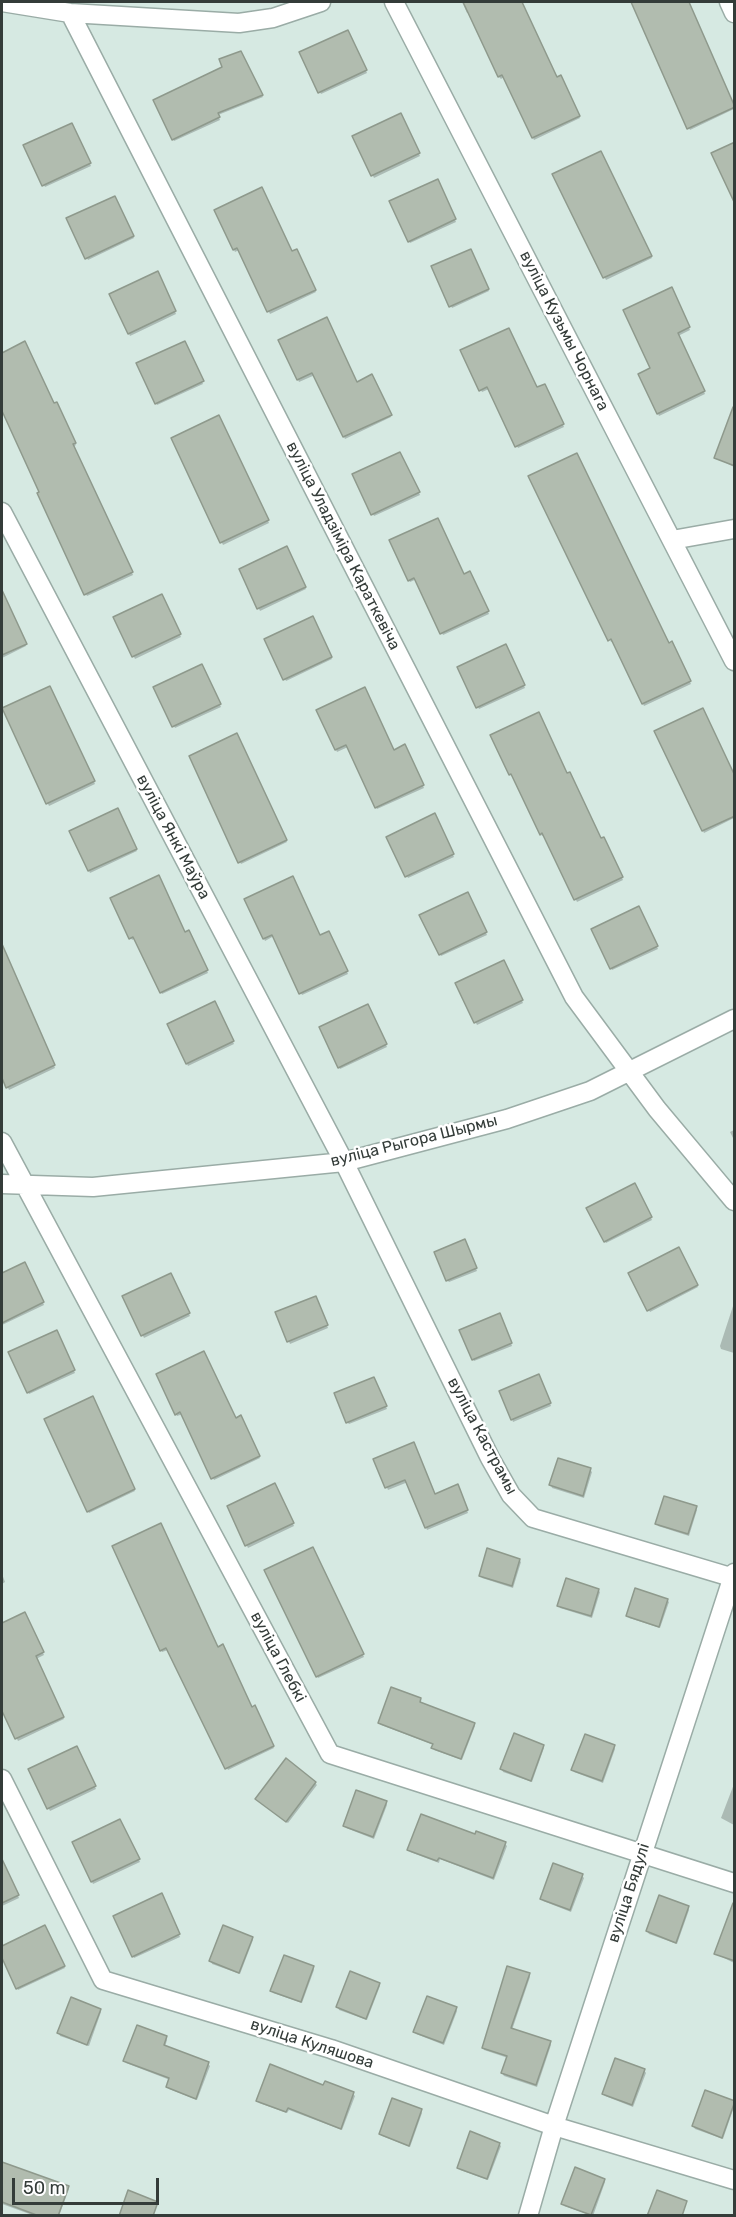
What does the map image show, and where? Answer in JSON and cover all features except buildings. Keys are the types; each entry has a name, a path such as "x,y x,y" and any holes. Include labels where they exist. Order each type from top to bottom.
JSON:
{"street":[{"path":"2,2 70,13 239,23 273,18 321,2"},
{"name":"вуліца Кузьмы Чорнага","path":"394,2 735,661"},
{"path":"729,2 735,13"},
{"name":"вуліца Уладзіміра Караткевіча","path":"70,13 569,986 628,1072 735,1201"},
{"name":"вуліца Янкі Маўра","path":"2,512 344,1162"},
{"path":"672,540 735,529"},
{"name":"вуліца Рыгора Шырмы","path":"2,1184 93,1187 344,1162 507,1119 590,1091 735,1019"},
{"name":"вуліца Глебкі","path":"2,1142 330,1754 735,1883"},
{"name":"вуліца Кастрамы","path":"344,1162 490,1458 511,1495 533,1518 734,1576"},
{"name":"вуліца Бядулі","path":"528,2216 554,2126 734,1576"},
{"name":"вуліца Куляшова","path":"2,1779 103,1980 331,2049 554,2126 735,2180"}]}
